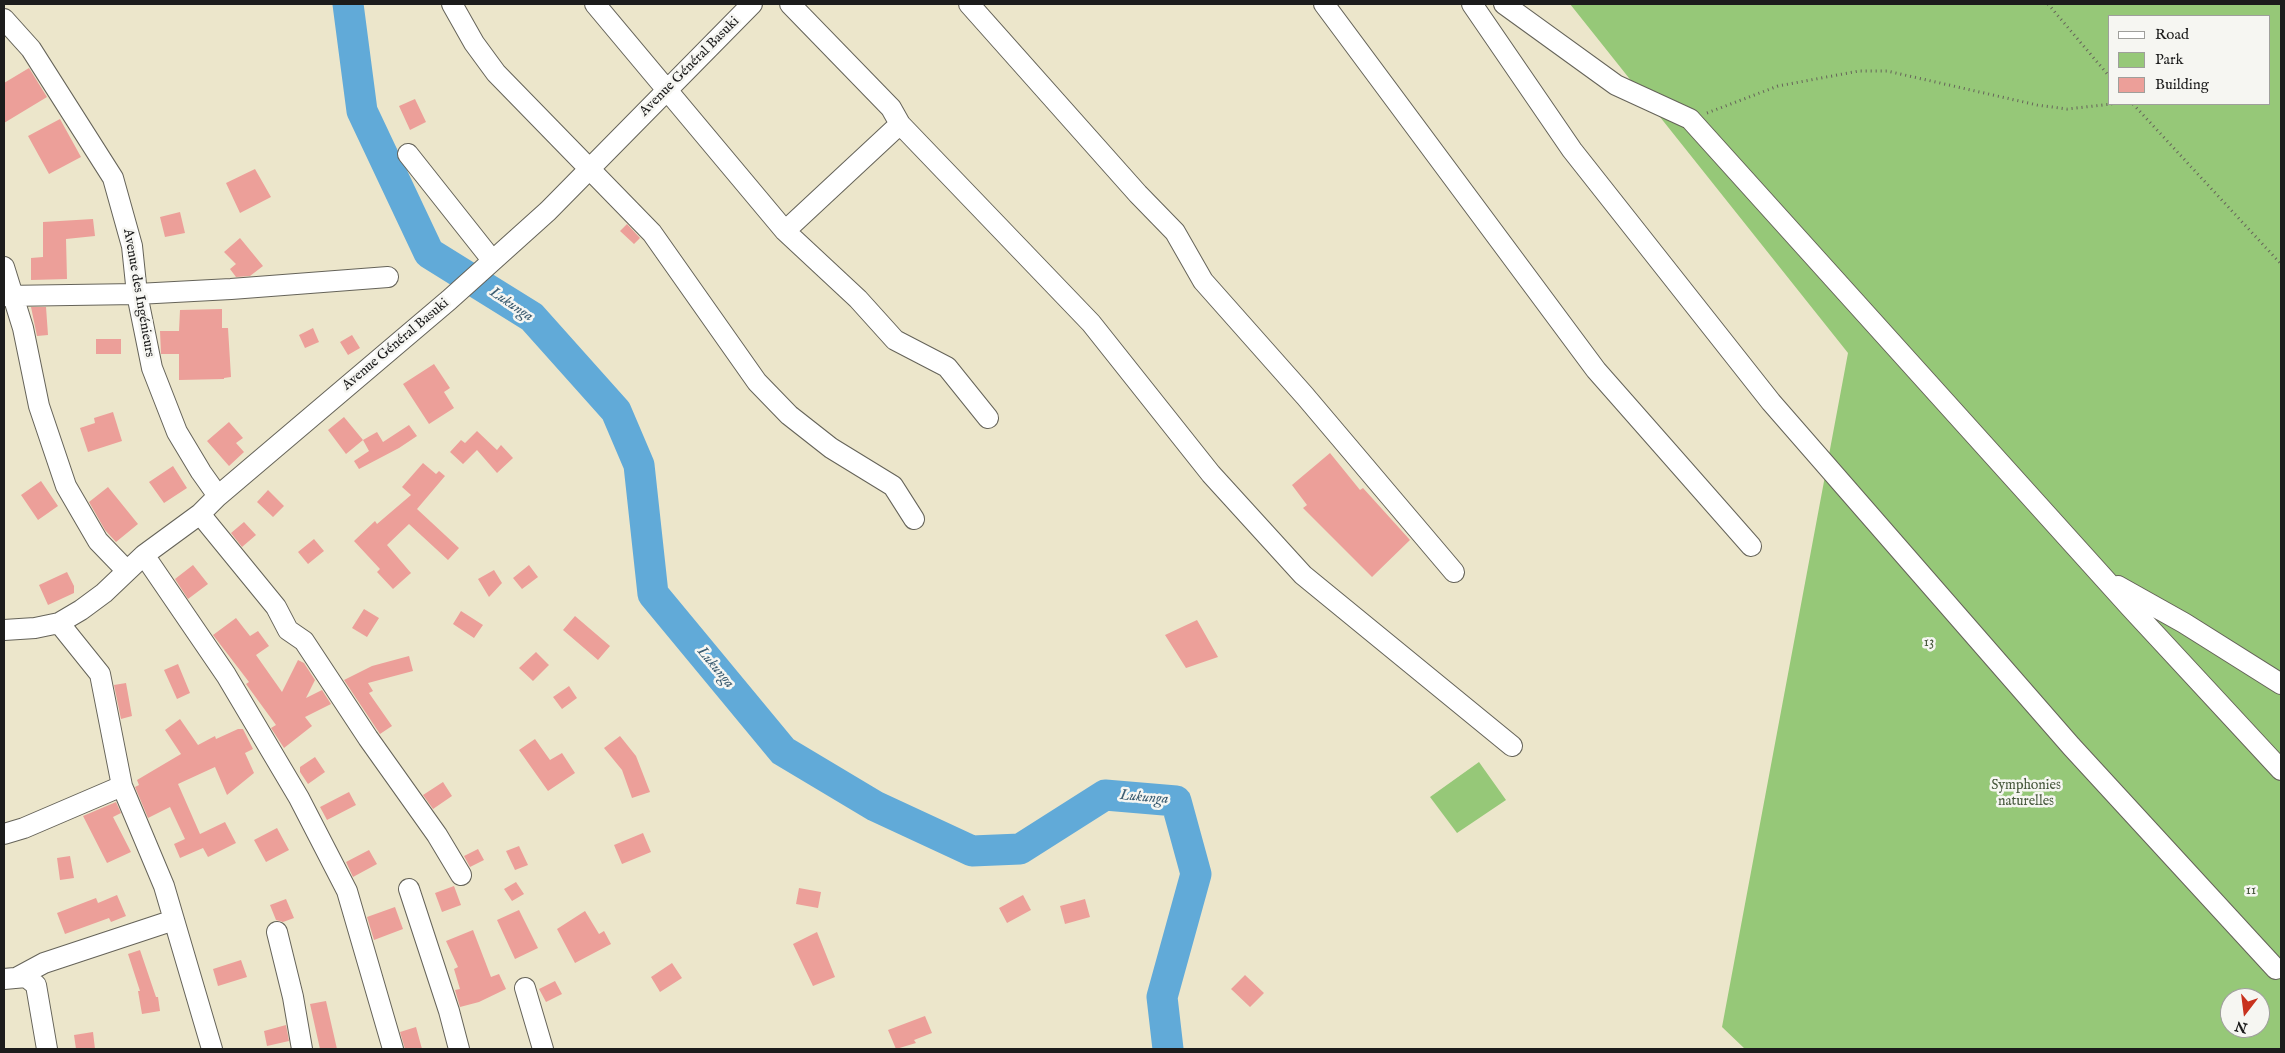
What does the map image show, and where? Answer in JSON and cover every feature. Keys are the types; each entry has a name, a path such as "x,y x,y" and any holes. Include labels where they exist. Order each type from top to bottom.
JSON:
{"street":[{"path":"452,4 474,43 496,73 658,241 757,382 789,415 832,448 892,486 914,519"},
{"path":"595,4 786,231 858,299 895,340 947,367 988,418"},
{"name":"Avenue Général Basuki","path":"4,630 35,628 59,623 88,604 144,555 200,514 218,496 449,300 548,211 752,4"},
{"path":"790,4 892,108 900,124 1091,323 1211,474 1303,575 1512,746"},
{"path":"969,4 1138,194 1175,232 1203,281 1338,433 1454,572"},
{"path":"1324,4 1596,370 1751,546"},
{"path":"1472,4 1572,150 1771,402 2071,746 2276,969"},
{"path":"1504,4 1616,85 1690,119 2281,770"},
{"name":"Avenue des Ingénieurs","path":"4,19 31,49 113,178 132,246 137,294 155,378 178,432 201,472 218,496"},
{"path":"786,231 900,124"},
{"path":"408,154 492,260"},
{"path":"4,267 8,296 23,328 39,406 66,486 98,541 127,571"},
{"path":"8,296 137,294 388,277"},
{"path":"200,514 276,607 288,630 304,641 368,738 437,835 461,875"},
{"path":"144,555 226,675 299,798 347,891 393,1049"},
{"path":"2107,580 2184,622 2281,684"},
{"path":"59,623 100,674 122,786 164,886 212,1049"},
{"path":"4,834 24,828 122,786"},
{"path":"409,889 449,1011 459,1049"},
{"path":"11,978 44,963 174,920"},
{"path":"277,932 293,997 302,1049"},
{"path":"11,978 32,980 36,985 46,1049"},
{"path":"525,988 543,1049"}],"path":[{"path":"2048,4 2108,75"},
{"path":"1690,119 1778,86 1859,71 1887,71 2057,108 2067,109 2108,104"},
{"path":"2133,105 2281,264"}],"green space":[{"name":"Symphonies naturelles","path":"1570,4 2281,4 2281,1049 1745,1049 1722,1027 1848,353"},
{"path":"1479,762 1506,800 1457,833 1430,797"}],"building":[{"path":"29,68 47,97 4,123 4,83"},
{"path":"415,99 426,122 410,130 399,106"},
{"path":"60,119 81,157 49,174 28,136"},
{"path":"255,169 271,197 240,213 226,183"},
{"path":"180,212 185,233 165,237 160,217"},
{"path":"93,219 95,236 66,239 67,279 31,280 31,258 43,257 43,222"},
{"path":"627,224 640,238 634,244 620,231"},
{"path":"240,238 263,266 250,276 236,277 230,269 236,264 224,252"},
{"path":"31,307 46,307 48,335 37,336"},
{"path":"222,309 222,328 228,328 231,377 224,379 179,380 179,354 161,354 160,331 179,331 180,310"},
{"path":"313,328 319,342 305,348 299,335"},
{"path":"352,335 360,348 348,355 340,342"},
{"path":"96,339 121,339 121,354 96,354"},
{"path":"434,364 450,388 444,392 454,408 429,424 403,384"},
{"path":"113,412 122,441 88,452 80,428 95,423 94,418"},
{"path":"344,417 363,440 346,454 328,430"},
{"path":"229,422 243,438 236,443 244,452 229,466 207,441"},
{"path":"409,425 417,436 399,448 359,469 354,461 369,451 363,440 377,432 383,442"},
{"path":"477,431 497,450 501,445 513,458 497,473 477,450 463,464 450,452 461,440 465,443"},
{"path":"1330,453 1360,490 1363,488 1410,540 1372,577 1303,508 1307,505 1292,485"},
{"path":"423,463 436,474 439,471 445,476 417,509 459,548 448,560 409,524 387,545 411,573 393,589 377,572 380,569 354,541 375,521 377,524 411,495 402,487"},
{"path":"173,466 187,488 164,503 149,482"},
{"path":"41,481 58,506 38,520 21,495"},
{"path":"108,487 138,524 116,542 105,530 89,502"},
{"path":"268,490 284,506 273,517 257,502"},
{"path":"244,522 256,535 242,547 231,533"},
{"path":"314,539 324,551 308,564 298,552"},
{"path":"193,565 208,584 188,599 175,579"},
{"path":"529,565 538,577 522,589 513,578"},
{"path":"494,570 502,583 489,597 478,579"},
{"path":"67,572 74,586 74,593 48,605 39,585"},
{"path":"364,609 379,618 367,637 352,628"},
{"path":"461,611 483,625 474,638 453,624"},
{"path":"575,616 610,646 598,660 563,630"},
{"path":"236,618 250,636 258,631 269,646 256,655 282,692 298,660 304,663 315,680 306,698 322,690 331,704 305,717 312,726 284,748 271,728 276,725 246,684 249,682 213,635"},
{"path":"1197,620 1218,657 1186,668 1165,635"},
{"path":"536,652 549,665 533,681 519,668"},
{"path":"409,656 413,671 368,683 373,691 369,693 392,726 380,734 344,680 372,666"},
{"path":"178,664 190,693 177,699 164,670"},
{"path":"126,683 132,716 121,719 114,685"},
{"path":"569,686 577,698 562,709 553,697"},
{"path":"180,719 198,745 215,736 216,739 238,729 243,729 253,749 245,753 254,773 227,795 215,767 178,784 200,834 225,822 236,843 208,857 203,848 180,858 174,844 185,839 170,807 148,818 135,787 139,785 137,780 181,754 165,730"},
{"path":"620,736 636,756 650,792 632,798 622,770 604,748"},
{"path":"535,739 550,760 562,753 575,773 548,791 519,750"},
{"path":"315,757 325,772 308,784 300,772 300,767"},
{"path":"443,782 452,796 433,809 423,795"},
{"path":"349,792 356,805 327,820 320,807"},
{"path":"116,802 121,813 113,817 131,852 107,863 83,816"},
{"path":"277,828 289,850 266,862 254,840"},
{"path":"643,833 651,852 622,864 614,845"},
{"path":"519,846 528,865 515,870 506,851"},
{"path":"478,849 484,860 470,867 464,856"},
{"path":"369,850 377,864 353,877 346,862"},
{"path":"70,856 74,878 60,880 57,858"},
{"path":"516,882 524,894 512,901 504,889"},
{"path":"454,886 461,905 442,912 435,893"},
{"path":"799,888 821,892 818,908 796,904"},
{"path":"117,895 126,916 111,922 109,918 65,934 57,913 96,898 98,903"},
{"path":"1023,895 1031,910 1007,923 999,908"},
{"path":"286,899 294,918 283,922 276,920 270,905"},
{"path":"1085,899 1090,917 1065,924 1060,906"},
{"path":"395,907 403,929 374,940 367,917"},
{"path":"519,910 538,948 515,959 497,920"},
{"path":"585,911 599,934 604,931 611,944 575,963 557,929"},
{"path":"473,930 491,977 499,974 506,989 479,1002 460,1007 455,990 460,989 454,969 458,967 446,941"},
{"path":"817,932 835,977 813,986 793,944"},
{"path":"140,950 156,997 158,997 160,1011 142,1014 138,991 140,991 128,954"},
{"path":"241,960 247,977 218,986 213,969"},
{"path":"672,963 682,978 660,992 651,977"},
{"path":"1245,975 1264,993 1250,1007 1231,989"},
{"path":"555,981 562,994 546,1002 539,989"},
{"path":"326,1001 337,1049 320,1049 310,1004"},
{"path":"925,1016 932,1033 914,1040 916,1043 896,1049 888,1030"},
{"path":"286,1025 289,1041 267,1046 264,1031"},
{"path":"416,1027 422,1049 405,1049 400,1032"},
{"path":"93,1032 95,1049 76,1049 74,1035"}],"waterway":[{"name":"Lukunga","path":"348,4 362,111 429,253 532,317 616,411 639,465 653,594 783,751 875,806 972,851 1020,849 1105,795 1176,801 1196,874 1162,997 1168,1049"}],"park label":[{"name":"13","path":"1929,643"},
{"name":"11","path":"2251,891"}]}
